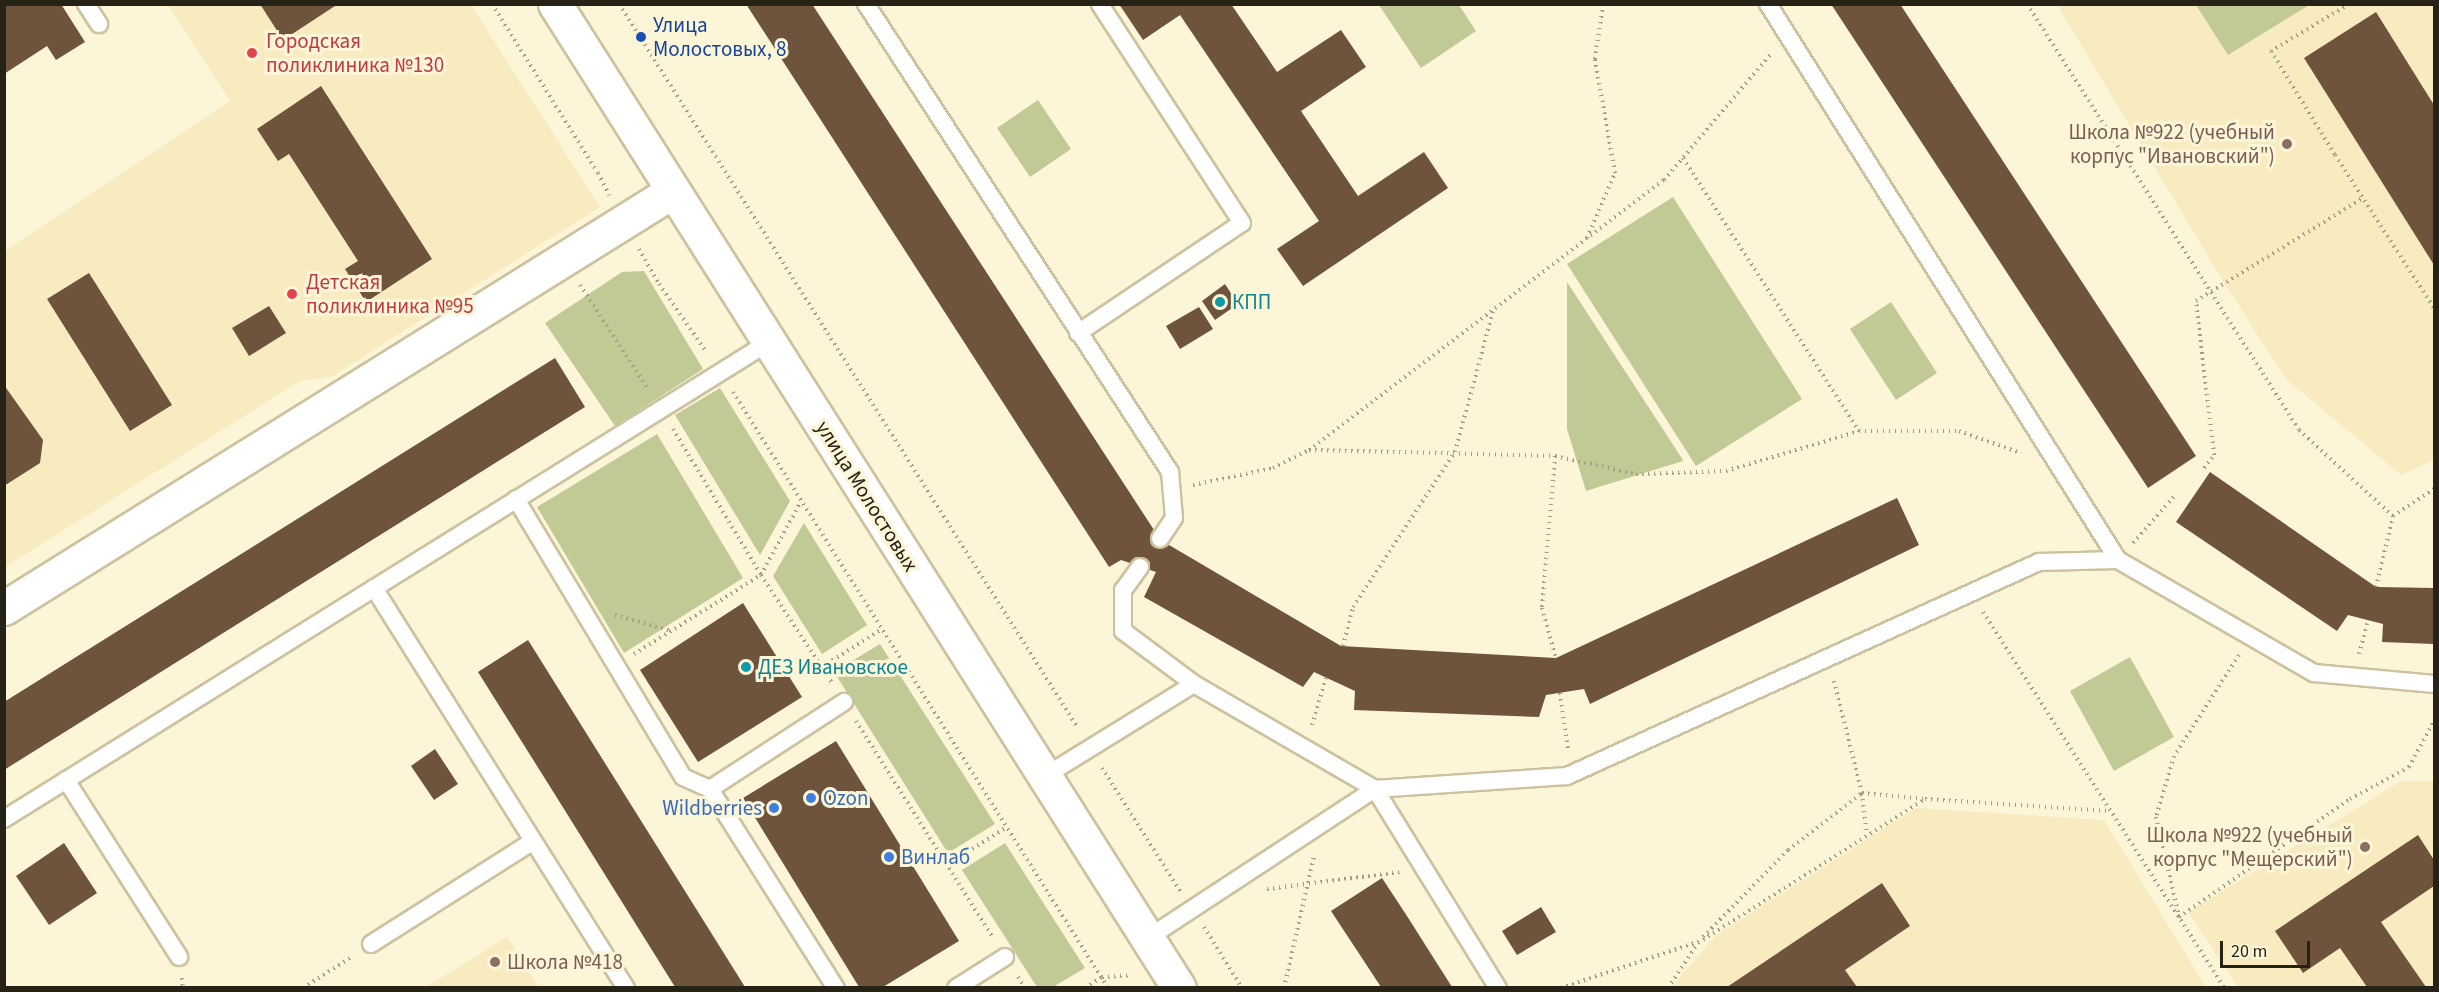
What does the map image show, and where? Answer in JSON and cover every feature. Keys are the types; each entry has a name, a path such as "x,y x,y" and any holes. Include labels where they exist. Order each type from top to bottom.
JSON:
{"street":[{"name":"улица Молостовых","path":"555,4 1179,987"},
{"path":"4,608 673,191"}],"lane":[{"path":"86,4 99,24"},
{"path":"866,4 1170,472 1174,518 1160,539"},
{"path":"1078,333 1242,223 1100,4"},
{"path":"1768,4 2118,560 2314,673 2434,684"},
{"path":"4,819 769,342"},
{"path":"516,499 683,777 710,789 836,987"},
{"path":"1148,938 1375,789 1571,774 2039,562 2118,560"},
{"path":"1140,567 1123,590 1123,631 1194,684 1375,789 1498,987"},
{"path":"374,588 626,987"},
{"path":"1045,776 1194,684"},
{"path":"710,789 844,702"},
{"path":"66,780 179,957"},
{"path":"371,944 533,841"},
{"path":"956,987 1005,957"}],"path":[{"path":"492,4 598,173 614,204"},
{"path":"619,4 1242,987"},
{"path":"1587,239 1615,173 1595,59 1603,4"},
{"path":"2027,4 2299,430 2393,516"},
{"path":"2349,4 2271,51 2434,308"},
{"path":"1172,490 1273,468 1309,450 1664,180 1788,36"},
{"path":"1683,158 1859,430"},
{"path":"2204,468 2214,455 2196,301 2363,198"},
{"path":"638,247 659,284 720,372 1108,987"},
{"path":"563,260 661,409 760,575 822,667 1025,987"},
{"path":"1343,646 1353,607 1455,452 1493,310"},
{"path":"1309,450 1555,456 1636,474 1726,471 1859,430 1959,431 2059,466"},
{"path":"1555,456 1542,608 1556,658"},
{"path":"2376,587 2393,516 2434,489"},
{"path":"2118,560 2176,494"},
{"path":"616,666 760,575 801,501"},
{"path":"1970,593 2224,987"},
{"path":"580,606 672,631"},
{"path":"2354,677 2368,620"},
{"path":"822,667 882,629"},
{"path":"2179,916 2156,817 2174,756 2210,696 2252,637"},
{"path":"1828,657 1862,793 1868,835"},
{"path":"1305,749 1326,678"},
{"path":"1560,693 1571,774"},
{"path":"2179,916 2350,798 2409,767 2434,722"},
{"path":"1668,987 1698,943 1788,850 1862,793 2110,811"},
{"path":"1561,987 1698,943 1925,799"},
{"path":"1284,987 1321,825"},
{"path":"947,865 1007,827"},
{"path":"1265,890 1424,869"},
{"path":"303,987 371,944"},
{"path":"1085,987 1102,977 1128,975"},
{"path":"12,987 24,987"}],"shaded area":[{"name":"Детская поликлиника №95","path":"168,5 471,5 600,207 331,377 300,381 5,567 5,251 230,101"},
{"name":"Школа №922 (учебный корпус \"Ивановский\")","path":"2057,5 2434,5 2434,460 2401,475 2287,380 2224,283"},
{"name":"Школа №922 (учебный корпус \"Мещерский\")","path":"2401,781 2434,781 2434,987 2238,987 2188,912"},
{"path":"1916,808 2104,820 2206,987 1671,988 1715,936"},
{"name":"Школа №418","path":"507,937 539,987 426,987"}],"green space":[{"path":"1379,5 1459,5 1476,31 1421,68"},
{"path":"2196,5 2309,5 2228,55"},
{"path":"1038,100 1071,149 1030,177 997,128"},
{"path":"1673,197 1802,399 1696,466 1567,264"},
{"path":"644,271 703,369 615,426 545,323 622,272"},
{"path":"1567,282 1683,461 1586,491 1567,429"},
{"path":"1891,302 1937,373 1896,400 1850,329"},
{"path":"720,388 790,501 760,555 675,415"},
{"path":"657,434 743,578 624,653 537,507"},
{"path":"804,523 867,625 822,654 773,576"},
{"path":"880,644 995,824 948,853 834,672"},
{"path":"2130,657 2174,737 2114,771 2070,691"},
{"path":"1005,843 1085,968 1053,987 1037,987 962,870"}],"building":[{"path":"4,4 61,4 85,42 56,60 47,46 4,74"},
{"path":"260,4 338,4 283,40"},
{"path":"746,4 812,4 1154,530 1150,539 1154,547 1160,549 1169,545 1341,646 1556,658 1897,498 1919,545 1590,704 1584,689 1546,695 1539,717 1354,710 1355,691 1314,672 1303,687 1144,597 1156,572 1150,570 1150,563 1146,558 1136,557 1130,563 1121,560 1109,567"},
{"path":"1119,4 1231,4 1277,72 1341,30 1366,67 1301,111 1358,196 1424,152 1448,188 1303,286 1277,249 1319,221 1180,15 1143,40"},
{"path":"1831,4 1900,4 2196,456 2148,488"},
{"path":"2376,12 2434,105 2434,265 2304,58"},
{"path":"321,86 432,259 366,302 345,269 358,261 289,154 278,161 257,129"},
{"path":"89,273 172,405 130,431 47,299"},
{"name":"КПП","path":"1225,284 1238,304 1215,320 1202,301"},
{"path":"269,306 286,333 249,356 232,328"},
{"path":"1199,307 1213,329 1180,349 1166,326"},
{"path":"555,358 585,407 4,770 4,702"},
{"path":"4,385 43,440 40,463 4,486"},
{"path":"2210,472 2376,587 2434,588 2434,644 2382,642 2383,624 2348,615 2337,631 2176,522"},
{"path":"743,603 802,697 698,762 640,670"},
{"path":"528,640 745,987 675,987 478,672"},
{"path":"836,741 959,941 883,987 859,987 743,798"},
{"path":"435,749 458,784 434,800 411,766"},
{"path":"2418,835 2434,860 2434,886 2381,922 2426,987 2367,987 2340,948 2303,973 2275,931"},
{"path":"64,843 97,893 49,925 16,876"},
{"path":"1382,878 1452,987 1381,987 1331,911"},
{"path":"1882,883 1910,926 1845,970 1857,987 1727,987"},
{"path":"1541,907 1556,932 1517,955 1502,931"}],"place":[{"name":"Улица Молостовых, 8","path":"641,37"},
{"name":"Городская поликлиника №130","path":"252,53"},
{"name":"Школа №922 (учебный корпус \"Ивановский\")","path":"2287,144"},
{"name":"Детская поликлиника №95","path":"292,294"},
{"name":"КПП","path":"1220,302"},
{"name":"ДЕЗ Ивановское","path":"746,667"},
{"name":"Ozon","path":"811,798"},
{"name":"Wildberries","path":"774,808"},
{"name":"Школа №922 (учебный корпус \"Мещерский\")","path":"2365,847"},
{"name":"Винлаб","path":"889,857"},
{"name":"Школа №418","path":"495,962"}]}
